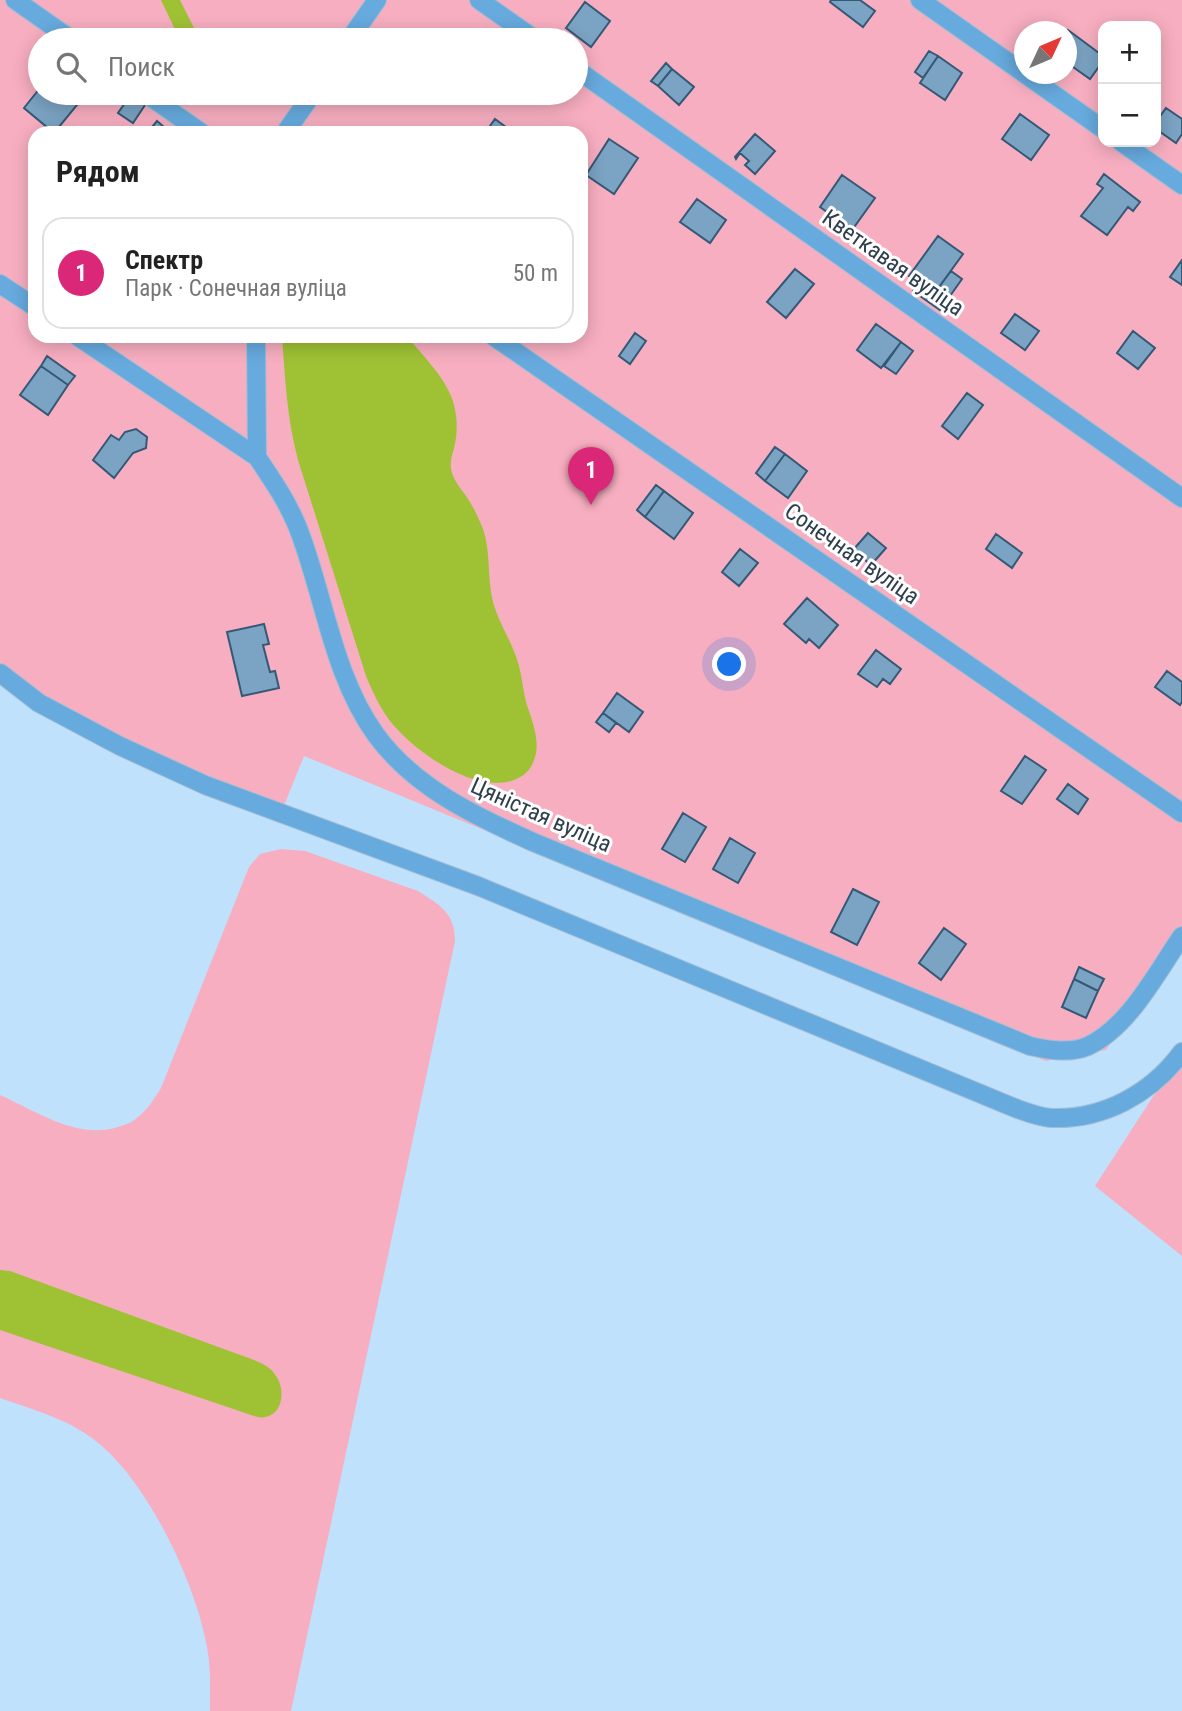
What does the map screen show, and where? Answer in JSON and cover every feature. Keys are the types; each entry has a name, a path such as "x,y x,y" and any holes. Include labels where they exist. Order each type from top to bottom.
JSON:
{"street":[{"path":"15,0 55,28"},
{"path":"357,28 377,0"},
{"path":"479,0 519,28"},
{"path":"920,0 1098,125"},
{"name":"Кветкавая вуліца","path":"588,77 1182,498"},
{"path":"162,105 192,126"},
{"path":"290,126 305,105"},
{"path":"1128,147 1182,185"},
{"path":"0,284 28,302"},
{"name":"Цяністая вуліца","path":"88,343 257,457 290,508 335,646 359,708 376,736 425,784 491,824 1030,1046 1049,1050 1087,1047 1116,1027 1182,936"},
{"path":"257,343 257,457"},
{"name":"Сонечная вуліца","path":"503,343 1182,813"},
{"path":"0,673 39,703 120,746 205,785 478,886 1015,1108 1048,1118 1085,1116 1120,1105 1147,1088 1182,1052"}],"shaded area":[{"path":"0,0 1182,0 1182,936 1106,1050 1046,1061 304,756 281,813 205,785 0,673"},
{"path":"161,0 180,0 194,28 174,28"},
{"path":"282,343 413,343 447,388 457,421 452,473 483,529 493,602 520,670 535,734 537,747 533,762 529,770 519,778 499,783 484,782 451,770 408,740 379,705 366,676 298,460 285,383"},
{"path":"281,849 305,851 418,891 445,911 452,923 455,941 291,1711 210,1711 208,1655 192,1594 167,1536 134,1482 97,1442 75,1427 0,1398 0,1095 42,1116 87,1130 118,1127 137,1118 161,1088 249,867 260,854"},
{"path":"1182,1052 1182,1256 1095,1186"},
{"path":"0,1270 10,1271 261,1363 272,1370 279,1381 279,1406 271,1415 254,1416 0,1330"}],"building":[{"path":"860,0 875,11 863,27 830,2"},
{"path":"585,2 610,21 591,47 588,45 588,28 566,28"},
{"path":"1077,37 1098,52 1098,68 1090,79 1077,70"},
{"path":"929,51 938,56 923,78 915,72"},
{"path":"938,56 962,73 945,100 920,83"},
{"path":"666,63 672,69 658,86 651,81"},
{"path":"672,69 694,87 679,105 658,86"},
{"path":"28,103 77,105 60,126 46,126 24,108"},
{"path":"124,105 145,105 133,123 118,113"},
{"path":"1166,108 1182,119 1182,134 1176,143 1161,132 1161,115"},
{"path":"1020,114 1049,135 1031,160 1002,139"},
{"path":"495,119 504,126 490,126"},
{"path":"755,134 775,151 755,174 745,165 749,161 740,153 736,159 735,157"},
{"path":"609,139 638,158 614,194 588,176 588,172"},
{"path":"1104,174 1140,202 1133,211 1128,207 1107,235 1081,216 1103,188 1097,184"},
{"path":"842,175 875,198 852,230 820,207"},
{"path":"697,199 726,220 710,243 680,222"},
{"path":"938,236 963,254 934,294 909,276"},
{"path":"1182,260 1182,285 1170,277"},
{"path":"795,269 814,284 786,318 767,302"},
{"path":"951,271 962,279 940,310 913,291 918,283 934,294"},
{"path":"1015,314 1039,331 1025,350 1001,333"},
{"path":"876,324 901,342 881,368 857,350"},
{"path":"1133,331 1155,348 1138,369 1117,353"},
{"path":"635,333 646,341 630,364 619,356"},
{"path":"901,342 913,351 896,374 884,366"},
{"path":"47,356 75,376 68,385 41,366"},
{"path":"41,366 68,385 48,415 20,395"},
{"path":"967,393 983,405 958,439 942,426"},
{"path":"136,429 147,437 146,448 133,453 114,478 93,460 111,435 119,440 125,432"},
{"path":"775,447 785,454 765,481 756,473"},
{"path":"785,454 807,471 788,498 765,481"},
{"path":"656,485 664,491 645,517 637,510"},
{"path":"664,491 693,513 674,539 645,517"},
{"path":"868,533 886,548 871,565 853,550"},
{"path":"996,534 1022,553 1012,568 986,549"},
{"path":"740,549 758,563 739,586 722,572"},
{"path":"807,598 838,625 819,648 809,639 806,643 784,624"},
{"path":"264,624 269,644 263,645 270,672 275,671 279,688 242,696 227,632"},
{"path":"876,650 901,669 890,684 883,679 877,687 858,674"},
{"path":"1167,671 1182,682 1180,705 1155,687"},
{"path":"617,693 643,712 629,732 603,713"},
{"path":"603,713 616,723 609,732 596,722"},
{"path":"1025,756 1046,770 1022,804 1001,791"},
{"path":"1068,784 1088,799 1078,814 1057,799"},
{"path":"683,813 706,827 685,862 662,849"},
{"path":"730,838 755,853 738,883 713,869"},
{"path":"853,889 879,902 857,945 831,932"},
{"path":"944,928 966,944 941,980 919,963"},
{"path":"1079,967 1104,979 1098,991 1074,979"},
{"path":"1074,979 1098,991 1086,1018 1062,1007"}],"place":[{"name":"Спектр","path":"591,505"}]}
